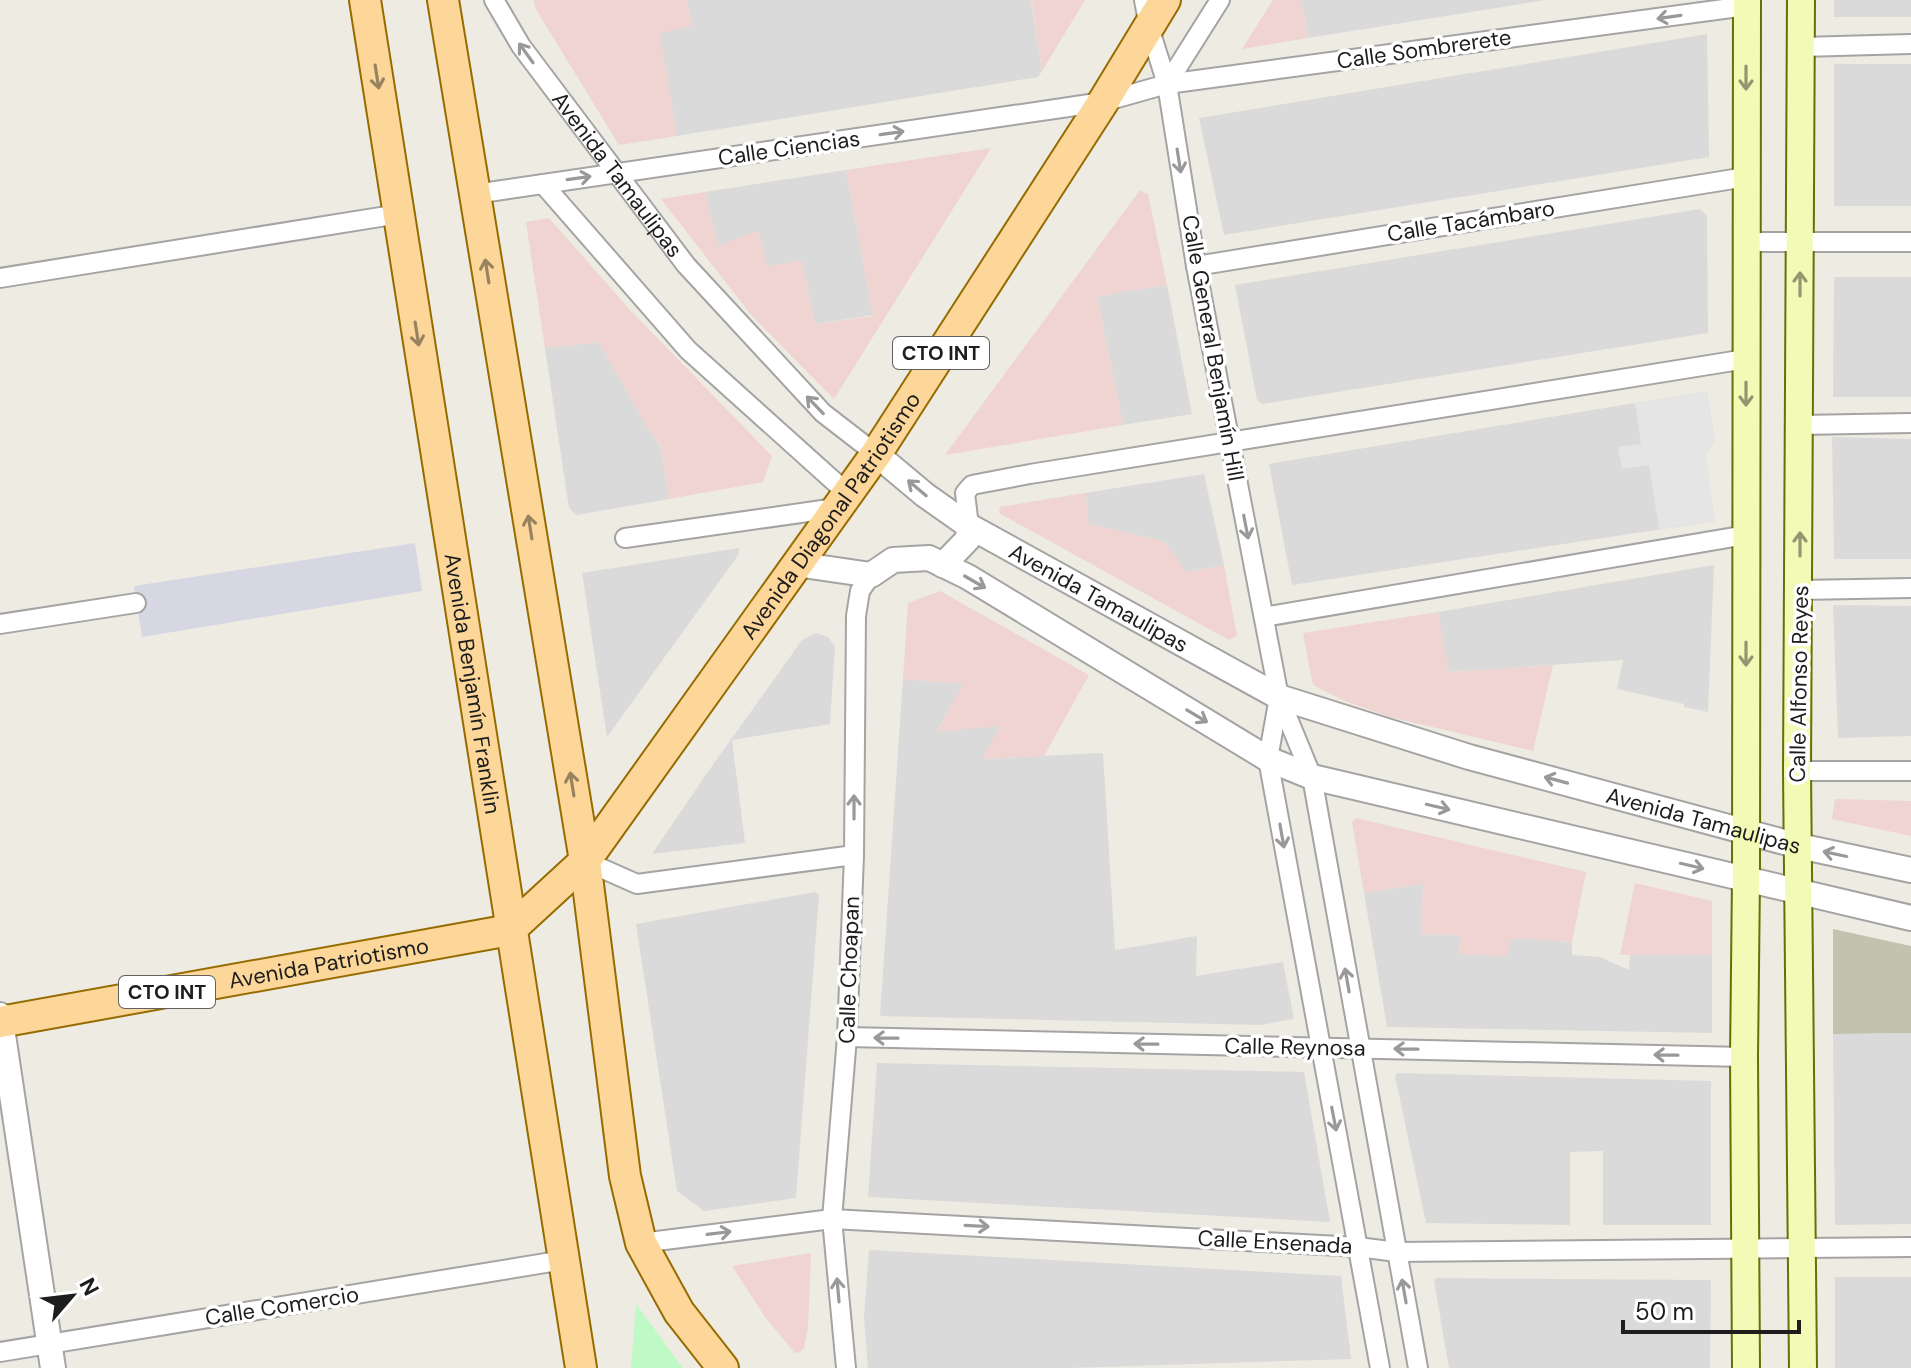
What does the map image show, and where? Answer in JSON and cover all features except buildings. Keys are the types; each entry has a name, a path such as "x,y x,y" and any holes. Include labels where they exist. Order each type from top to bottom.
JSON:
{"main road":[{"name":"Avenida Benjamín Franklin","path":"365,0 581,1368"},
{"path":"443,0 585,861 625,1176 641,1243 679,1312 723,1368"},
{"name":"Avenida Diagonal Patriotismo","path":"585,861 876,454 1103,102 1147,13 1165,0"},
{"name":"Calle Alfonso Reyes","path":"1801,0 1797,771 1803,1368"},
{"path":"1746,3 1746,1368"},
{"name":"CTO INT","path":"510,930 585,861"},
{"name":"Avenida Patriotismo","path":"0,1020 510,930"}],"street":[{"name":"Avenida Tamaulipas","path":"494,0 521,46 686,265 823,413 925,495 969,526 1279,697 1469,757 1799,846 1911,870"},
{"path":"1167,84 1220,0"},
{"name":"Calle Sombrerete","path":"1103,102 1167,84 1746,3"},
{"name":"Calle General Benjamín Hill","path":"1147,13 1167,84 1196,266 1279,697 1312,777 1418,1368"},
{"path":"1801,47 1911,44"},
{"name":"Calle Ciencias","path":"475,194 1103,102"},
{"name":"Calle Tacámbaro","path":"1196,266 1746,177"},
{"path":"543,184 688,350 842,500"},
{"path":"0,278 399,214"},
{"path":"1746,242 1911,242"},
{"path":"943,565 968,539 965,493 972,485 1746,359"},
{"path":"1800,425 1911,423"},
{"path":"625,538 842,500"},
{"path":"1264,617 1746,535"},
{"name":"Avenida Tamaulipas","path":"871,575 893,560 929,558 1268,759 1312,777 1911,918"},
{"path":"796,564 871,575"},
{"name":"Calle Choapan","path":"846,1368 832,1219 847,1037 854,855 856,616 860,591 871,575"},
{"path":"1800,590 1911,588"},
{"path":"0,624 136,603"},
{"name":"Calle General Benjamín Hill","path":"1279,697 1268,759 1380,1368"},
{"path":"1797,771 1911,771"},
{"path":"585,861 637,884 854,855"},
{"path":"0,1020 51,1356"},
{"name":"Calle Reynosa","path":"847,1037 1744,1057"},
{"name":"Calle Ensenada","path":"641,1243 832,1219 1358,1247 1397,1252 1911,1247"},
{"name":"Calle Comercio","path":"0,1352 51,1356 564,1260"}],"shaded area":[{"path":"533,0 687,0 692,26 660,33 677,136 619,145"},
{"path":"687,0 1031,0 1042,71 1038,77 677,136 659,32 692,26"},
{"path":"1031,0 1085,0 1042,71 1032,3"},
{"path":"1273,0 1301,0 1308,38 1242,49"},
{"path":"1301,0 1546,0 1308,38"},
{"path":"1834,0 1911,0 1911,17 1834,17"},
{"path":"1707,34 1709,157 1224,235 1199,118"},
{"path":"1834,64 1911,64 1911,206 1834,206"},
{"path":"991,148 834,399 752,316 661,199 705,192 718,246 759,230 767,266 802,261 815,324 873,316 846,170"},
{"path":"846,170 873,315 815,324 802,262 766,267 718,246 705,192"},
{"path":"1140,190 1148,194 1167,285 1097,296 1123,425 945,455"},
{"path":"1700,209 1707,216 1708,333 1262,404 1257,400 1235,285"},
{"path":"549,218 630,310 772,456 763,482 669,499 661,445 649,430 599,342 545,348 526,222"},
{"path":"1834,277 1911,277 1911,397 1833,397"},
{"path":"1167,285 1192,414 1123,425 1097,296"},
{"path":"599,342 661,446 669,499 577,515 569,508 545,348"},
{"path":"1707,391 1715,441 1705,454 1715,521 1292,585 1269,464"},
{"path":"1707,391 1715,441 1705,454 1715,521 1659,529 1649,465 1622,469 1618,447 1641,444 1635,403"},
{"path":"1832,437 1911,439 1911,559 1834,559"},
{"path":"1204,474 1224,565 1186,572 1163,541 1089,524 1085,493"},
{"path":"1085,493 1089,524 1163,541 1187,572 1224,565 1237,636 1229,640 999,513 1000,507"},
{"path":"415,543 422,591 142,637 134,586"},
{"path":"739,548 739,554 607,737 582,573"},
{"path":"1714,565 1708,712 1617,689 1623,660 1448,672 1438,612"},
{"path":"940,591 1089,675 1044,756 982,759 1000,726 937,732 963,684 903,679 908,603"},
{"path":"1833,605 1911,606 1911,736 1838,738"},
{"path":"1438,612 1449,672 1553,665 1533,751 1390,717 1345,701 1315,686 1312,681 1303,633"},
{"path":"816,633 828,637 835,646 830,724 732,740 745,843 652,854 802,640"},
{"path":"903,679 964,684 937,731 1001,725 983,759 1103,753 1115,950 1197,936 1196,976 1283,962 1294,1019 1260,1025 880,1016"},
{"path":"1835,799 1911,801 1911,836 1832,819"},
{"path":"1356,818 1586,872 1572,942 1511,938 1507,956 1459,954 1461,935 1421,934 1423,884 1364,893 1352,822"},
{"path":"1635,883 1712,901 1712,955 1620,955"},
{"path":"1423,884 1421,934 1461,935 1459,954 1511,938 1572,942 1572,955 1600,957 1629,970 1630,955 1712,955 1712,1033 1387,1027 1364,893"},
{"path":"815,892 819,895 796,1198 704,1211 677,1191 636,924"},
{"path":"1833,929 1911,946 1911,1033 1833,1034"},
{"path":"1911,1033 1911,1224 1835,1225 1833,1034"},
{"path":"877,1063 1304,1072 1330,1222 868,1197"},
{"path":"1397,1073 1711,1081 1711,1225 1603,1225 1603,1151 1570,1152 1570,1225 1426,1223 1395,1076"},
{"path":"869,1250 1341,1276 1351,1359 1069,1368 868,1368 864,1317"},
{"path":"811,1253 808,1328 804,1348 798,1353 765,1317 732,1266"},
{"path":"1835,1277 1911,1277 1911,1368 1835,1368"},
{"path":"1436,1278 1711,1280 1710,1368 1449,1368 1434,1281"}],"green space":[{"path":"636,1304 683,1368 631,1368"}]}
